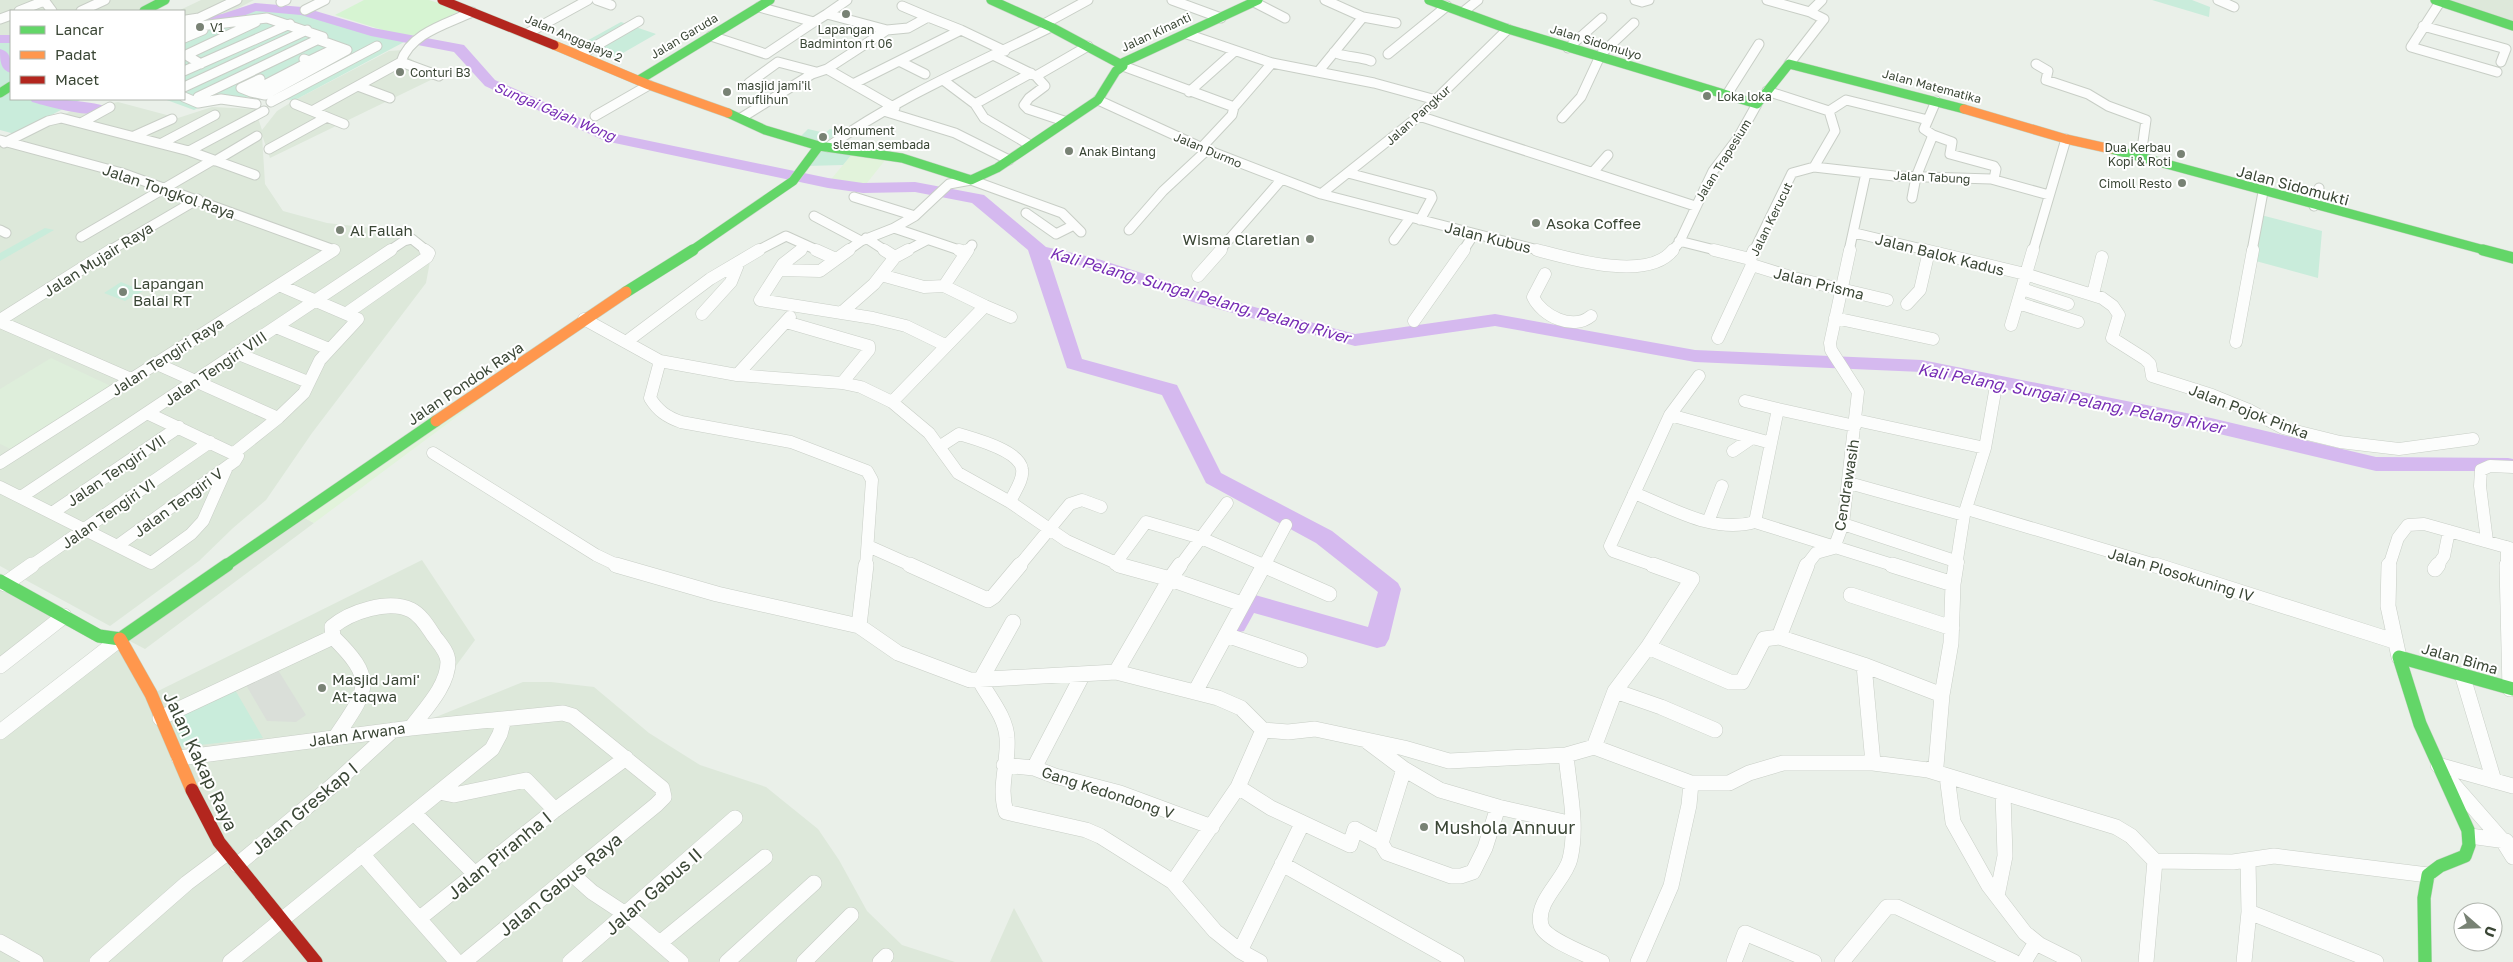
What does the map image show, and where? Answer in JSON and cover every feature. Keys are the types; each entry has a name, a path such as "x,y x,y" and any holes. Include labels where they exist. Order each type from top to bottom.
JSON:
{"street":[{"path":"21,10 44,0"},
{"path":"84,10 105,0"},
{"path":"146,10 165,0"},
{"path":"185,26 237,0"},
{"path":"305,10 325,0"},
{"name":"Jalan Anggajaya 2","path":"442,0 528,33 644,82 741,118 765,130 824,146 902,158 970,180"},
{"path":"528,33 588,0"},
{"path":"597,0 610,5"},
{"name":"Jalan Garuda","path":"644,82 711,36 770,0"},
{"path":"711,36 766,54 847,0"},
{"path":"991,0 1048,26 1121,65 1189,92 1234,107"},
{"path":"824,146 943,80 996,56 1088,0"},
{"path":"1325,0 1363,17 1396,23"},
{"path":"1463,12 1478,0"},
{"path":"1636,0 1642,2 1649,0"},
{"path":"1810,12 1822,0"},
{"path":"2218,0 2234,7"},
{"path":"1179,1 1221,18"},
{"path":"1256,1 1285,18"},
{"name":"Jalan Kinanti","path":"1121,65 1256,1"},
{"path":"1757,104 1824,20 1821,16 1810,12 1770,1 1766,10"},
{"path":"2513,26 2437,1 2411,44 2412,48 2499,68 2513,65"},
{"path":"900,2 928,17 1005,50"},
{"path":"1388,54 1439,2"},
{"name":"Jalan Sidomulyo","path":"1439,2 1508,29 1757,104"},
{"path":"759,7 814,22"},
{"path":"401,62 402,55 415,41 472,12"},
{"path":"826,14 887,30 908,28 928,17"},
{"path":"1318,72 1363,17"},
{"path":"185,26 262,18 290,24 323,36 322,41"},
{"path":"187,53 262,18"},
{"path":"1568,48 1602,18"},
{"path":"187,53 208,35 238,21"},
{"path":"580,55 639,22"},
{"path":"187,53 214,24"},
{"path":"187,53 290,24"},
{"path":"1562,118 1571,112 1583,96 1598,57 1634,24"},
{"path":"2423,26 2506,50 2499,68"},
{"name":"Jalan Pangkur","path":"1321,194 1419,116 1508,29"},
{"path":"185,87 307,30"},
{"path":"741,118 816,72 827,70 887,30"},
{"path":"853,84 961,30"},
{"path":"1187,34 1235,52 1272,63 1436,100"},
{"path":"208,35 218,40"},
{"path":"322,41 350,60 360,64"},
{"path":"321,65 297,56 322,41"},
{"path":"198,97 322,41"},
{"path":"1726,96 1759,44"},
{"path":"271,102 377,46"},
{"path":"975,104 1088,46"},
{"path":"338,51 321,65 265,95 241,88 271,73 338,51"},
{"path":"1189,92 1235,52"},
{"path":"1334,52 1340,55 1359,56 1371,61"},
{"path":"996,56 1034,74 1046,85 1029,98 1024,105 1028,109 1064,121"},
{"path":"251,92 307,60"},
{"path":"312,111 401,62 439,76"},
{"path":"749,82 778,62 816,72"},
{"path":"899,62 925,74"},
{"path":"1129,230 1163,191 1204,149 1232,115 1234,107 1272,63"},
{"name":"Jalan Matematika","path":"1790,64 1936,101 2066,138"},
{"path":"2036,64 2048,71 2046,80 2088,94 2108,106 2146,120 2141,156"},
{"path":"779,270 820,271 863,240 894,228 915,216 943,189 952,183 970,180 990,172 1098,100 1121,65"},
{"path":"259,68 291,81"},
{"path":"827,70 853,84 891,110 956,134 1009,160"},
{"path":"309,72 330,80"},
{"path":"943,80 975,104 984,118 1030,145"},
{"path":"595,116 644,82"},
{"path":"358,86 390,98"},
{"path":"278,88 300,96"},
{"path":"1767,91 1829,111"},
{"path":"185,97 198,103 219,99 256,104"},
{"name":"Jalan Durmo","path":"1098,100 1142,122 1204,149 1321,194"},
{"path":"1829,111 1846,100 1928,120"},
{"path":"1936,101 1925,131 1952,142 1950,154 1995,167 1994,179"},
{"path":"295,104 344,124"},
{"name":"Jalan Trapesium","path":"1657,263 1667,258 1679,241 1713,171 1738,138 1757,104"},
{"path":"81,123 110,107"},
{"path":"189,152 264,111"},
{"path":"1814,167 1835,131 1829,111"},
{"path":"162,144 215,115"},
{"path":"1419,116 1695,206"},
{"path":"269,149 327,117"},
{"path":"2,142 58,118 162,144 215,160 255,175"},
{"path":"134,136 172,119"},
{"path":"1912,198 1916,177 1933,135"},
{"path":"81,237 257,136"},
{"path":"2011,325 2066,138"},
{"name":"Jalan Sidomukti","path":"2066,138 2141,156 2314,206 2513,258"},
{"name":"Jalan Tongkol Raya","path":"2,142 122,173 198,199 334,250"},
{"name":"Jalan Pondok Raya","path":"120,639 584,319 698,247 797,177 824,146"},
{"path":"1593,172 1608,155"},
{"name":"Jalan Tabung","path":"1814,167 1916,177 1994,179 2049,195"},
{"name":"Jalan Kerucut","path":"1718,338 1792,173 1814,167"},
{"path":"1348,173 1431,195 1432,198 1415,219 1394,240"},
{"path":"1866,173 1855,233 1840,288 1835,318 1933,340"},
{"path":"970,180 1071,222 1056,234 1026,213"},
{"path":"1198,276 1281,180"},
{"path":"2314,206 2319,188"},
{"path":"2236,342 2263,192"},
{"name":"Jalan Kubus","path":"1321,194 1474,234 1550,264 1611,266 1657,263"},
{"path":"854,197 915,216"},
{"name":"Jalan Mujair Raya","path":"0,320 114,248 198,199"},
{"path":"814,216 895,257"},
{"path":"894,228 926,240 969,248 944,286"},
{"name":"Jalan Balok Kadus","path":"1855,233 2025,274"},
{"path":"1414,321 1423,304 1462,255 1474,234"},
{"path":"626,342 710,279 781,237 786,236 836,259"},
{"name":"Jalan Tengiri VIII","path":"21,498 236,353 410,239 428,253 427,257 347,313"},
{"path":"841,313 881,275 895,257 926,240"},
{"name":"Jalan Prisma","path":"1679,241 1722,252 1794,278 1887,300"},
{"path":"806,246 779,270 759,299 906,326 945,346"},
{"name":"Jalan Tengiri Raya","path":"0,463 334,250"},
{"path":"1908,304 1910,299 1918,294 1920,290 1929,251"},
{"path":"2093,294 2102,257"},
{"path":"702,314 722,294 739,267 739,262"},
{"path":"1550,264 1533,297 1538,308 1548,314 1578,323 1585,322 1591,316"},
{"name":"Jalan Pojok Pinka","path":"2025,274 2102,298 2118,311 2112,338 2145,359 2150,364 2152,376 2212,395 2249,410 2283,428 2340,442 2399,449 2418,448 2473,439"},
{"path":"881,275 924,287 944,286 1011,317"},
{"path":"279,285 347,313"},
{"path":"2022,289 2068,304"},
{"path":"2018,303 2078,322"},
{"path":"892,402 985,306"},
{"path":"737,375 786,322 797,307"},
{"name":"Jalan Tengiri V","path":"117,546 227,467 236,455 304,393 320,360 358,319 347,313"},
{"name":"Cendrawasih","path":"1779,637 1804,569 1816,553 1824,549 1834,548 1842,524 1849,483 1858,392 1831,350 1830,342 1835,318"},
{"path":"584,319 660,361 737,375 842,383 861,387 892,402 929,433 958,473 1010,502 1048,529 1115,564 1170,579 1242,604"},
{"name":"Jalan Mujair Raya","path":"0,320 131,379"},
{"path":"786,322 869,346 869,350 842,383"},
{"path":"276,327 330,349"},
{"path":"236,353 308,382"},
{"path":"660,361 650,398 657,411 670,418 681,422 791,442 867,472 872,480 868,546 859,626"},
{"path":"155,363 278,418"},
{"path":"1594,747 1615,691 1648,647 1692,579 1610,548 1670,415 1699,376"},
{"path":"1928,770 1936,766 1942,695 1952,628 1953,584 1966,512 1985,448 1996,386"},
{"path":"1745,402 1985,448"},
{"path":"1755,522 1778,409"},
{"path":"147,413 236,455"},
{"path":"1670,415 1771,443"},
{"name":"Jalan Tengiri VII","path":"52,513 179,427"},
{"path":"939,447 960,434 999,448 1016,459 1021,464 1022,472 1010,502"},
{"path":"1733,452 1752,438"},
{"name":"Jalan Tengiri VI","path":"3,583 84,530 210,442"},
{"path":"433,453 596,556 622,568 717,594 859,626 898,653 970,680 1116,672 1218,698 1241,708 1263,730 1288,732 1314,729 1449,761 1566,755 1594,747 1691,782 1729,783 1748,773 1784,762 1873,763 1928,770 2116,827 2131,836 2155,861 2180,864 2248,860 2274,856 2428,875"},
{"path":"2487,542 2480,486 2482,470 2490,466 2513,468"},
{"path":"0,487 151,563 191,534 203,522 227,467"},
{"name":"Jalan Plosokuning IV","path":"1849,483 1966,512 2229,587 2394,641"},
{"path":"1708,522 1722,486"},
{"path":"1634,493 1723,527 1742,527 1755,522 1953,584"},
{"path":"868,546 988,600 994,596 1048,529 1075,501 1086,501 1101,507"},
{"path":"1116,672 1170,579 1227,503"},
{"path":"1115,564 1146,522 1201,538 1329,594"},
{"path":"1842,524 1958,562"},
{"path":"2425,962 2424,898 2428,875 2440,866 2465,856 2470,836 2420,725 2405,683 2394,641 2387,572 2394,545 2408,525 2424,524 2510,548 2512,689"},
{"path":"1194,692 1286,525"},
{"path":"2434,569 2444,556 2449,531"},
{"path":"3,583 99,636 120,639"},
{"path":"1851,595 1952,628"},
{"name":"Jalan Arwana","path":"160,718 333,636 332,627 351,615 385,606 409,608 418,614 445,652 449,662 445,678 411,728 179,758"},
{"path":"0,666 64,616"},
{"path":"980,680 1013,622"},
{"path":"1226,635 1300,660"},
{"path":"333,636 356,660 364,676 364,687 360,701 336,738"},
{"path":"1648,647 1730,682 1742,682 1764,639 1779,637 1864,665 1942,695"},
{"path":"0,732 120,639"},
{"name":"Jalan Kakap Raya","path":"120,639 151,694 179,758 184,775 219,842 279,920 316,962"},
{"name":"Jalan Bima","path":"2398,657 2512,689"},
{"path":"1864,665 1873,763"},
{"path":"1034,768 1083,674"},
{"path":"2462,674 2494,781"},
{"path":"980,680 1004,727 1007,737 1004,765 1006,812 1093,833 1173,882 1207,923 1240,951 1260,962"},
{"path":"1615,691 1661,707 1715,730"},
{"path":"411,728 563,713 573,716 626,758"},
{"path":"230,962 279,920 492,749 504,720"},
{"name":"Jalan Greskap I","path":"97,962 187,882 232,859 332,786 393,730"},
{"path":"1173,882 1184,869 1238,787 1263,730"},
{"path":"1367,741 1404,769 1440,790 1498,807 1573,824"},
{"path":"1566,755 1573,824 1570,860 1544,905 1540,919 1541,925 1547,935 1602,962"},
{"name":"Jalan Gabus Raya","path":"464,962 664,797 662,788 626,758"},
{"name":"Jalan Piranha I","path":"420,918 555,810 626,758"},
{"name":"Gang Kedondong V","path":"1004,765 1034,768 1055,776 1120,793 1212,827"},
{"path":"2440,768 2513,786"},
{"path":"2440,768 2503,841 2513,857"},
{"path":"1381,843 1404,769"},
{"path":"1947,776 1949,807 1954,822 1983,877 2036,942 2074,962"},
{"path":"439,792 454,795 526,780 555,810"},
{"path":"1638,962 1671,886 1684,831 1691,782"},
{"path":"1238,787 1271,808 1350,845 1355,829 1381,843 1387,853 1451,876 1461,876 1473,872 1478,865 1498,807"},
{"path":"1997,896 2005,856 2003,794"},
{"path":"414,813 475,874"},
{"name":"Jalan Gabus II","path":"570,962 735,818"},
{"path":"1240,951 1302,824"},
{"path":"2470,836 2503,841"},
{"path":"362,854 457,962"},
{"path":"661,942 765,857"},
{"path":"2244,962 2249,912 2248,860"},
{"path":"2146,962 2155,861"},
{"path":"1282,864 1457,962"},
{"path":"572,874 592,892 627,914 661,942 681,962"},
{"path":"727,962 814,883"},
{"path":"1842,962 1887,907 1897,907 2014,962"},
{"path":"2249,912 2376,962"},
{"path":"804,962 851,915"},
{"path":"1734,962 1744,933 1814,962"},
{"path":"0,942 36,962"},
{"path":"2024,962 2036,942"}],"shaded area":[{"path":"0,0 165,0 146,10 10,10 10,39 0,39"},
{"path":"201,0 254,0 219,18 185,24 185,10 180,10"},
{"path":"2152,0 2192,0 2210,7 2209,17"},
{"path":"2435,0 2513,0 2513,26"},
{"path":"255,7 302,11 406,41 295,100 225,96 194,110 167,100 185,100 185,26 225,18"},
{"path":"474,13 415,45 406,56 439,76 270,158 262,135 265,184 283,211 327,223 390,230 407,236 431,256 426,283 312,433 266,500 233,528 199,561 110,626 0,566 0,142 6,143 71,111 118,102 178,118 212,107 255,109 262,130 277,111 295,100 389,51 403,50"},
{"path":"621,22 656,34 616,57 583,43"},
{"path":"0,39 10,39 10,86 0,91"},
{"path":"10,90 10,100 80,100 15,134 0,130 0,93"},
{"path":"808,129 825,133 830,129 839,131 830,139 823,137 817,143 798,139"},
{"path":"857,148 890,154 863,188 828,183"},
{"path":"857,148 843,165 806,166 813,149"},
{"path":"2257,214 2322,231 2318,278 2252,260"},
{"path":"45,228 54,230 0,261 0,253"},
{"name":"Lapangan Balai RT","path":"121,282 143,291 125,301 104,293"},
{"path":"593,315 314,523 297,514"},
{"path":"51,358 113,387 15,451 0,444 0,389"},
{"path":"297,514 314,523 145,649 122,637"},
{"path":"422,560 475,640 411,727 523,682 551,682 594,687 649,733 700,765 766,787 818,829 839,860 867,911 902,945 955,962 0,962 0,736 121,640 152,694"},
{"path":"0,573 69,611 0,664"},
{"path":"278,670 306,715 296,722 267,721 246,685"},
{"path":"234,688 263,738 182,747 174,726 182,712"},
{"path":"1014,908 1043,962 990,962"}],"sand":[{"path":"364,0 429,0 461,10 408,38 335,15"}],"waterway":[{"name":"Sungai Gajah Wong","path":"191,24 225,18 255,7 302,11 371,32 459,48 490,83 611,138 828,183 863,188 915,187 978,199 1039,251"},
{"name":"Sungai Gajah Wong","path":"0,39 10,39"},
{"path":"0,54 10,67"},
{"path":"42,100 63,106 102,109"},
{"name":"Kali Pelang, Sungai Pelang, Pelang River","path":"1039,251 1037,250 1074,363 1170,390 1213,478 1324,537 1390,589 1377,639 1248,602 1236,624"},
{"name":"Kali Pelang, Sungai Pelang, Pelang River","path":"1039,251 1089,262 1203,299 1355,340 1495,320 1695,356 1922,366 2211,425 2376,464 2508,465"}],"traffic: fast":[{"path":"146,10 165,0"},
{"path":"639,80 770,0"},
{"path":"991,0 1051,27 1120,64"},
{"path":"1120,64 1258,0"},
{"path":"1429,0 1508,29 1757,104 1789,64 1964,109"},
{"path":"2435,0 2513,26"},
{"path":"728,113 765,130 819,146 902,158 971,180 997,168 1098,100 1116,71 1123,66 1120,64"},
{"path":"0,93 10,87"},
{"path":"626,292 698,247 793,181 819,146"},
{"path":"2111,149 2513,258"},
{"path":"120,639 436,421"},
{"path":"0,581 99,636 120,639"},
{"path":"2425,962 2424,898 2428,875 2440,866 2465,856 2469,845 2468,830 2420,724 2399,657 2513,689"}],"traffic: slow":[{"path":"554,45 649,85 728,113"},
{"path":"1964,109 2066,139 2111,149"},
{"path":"436,421 626,292"},
{"path":"120,639 151,694 192,790"}],"traffic: jam":[{"path":"442,0 554,45"},
{"path":"192,790 219,842 316,962"}],"place":[{"name":"Lapangan Badminton rt 06","path":"846,14"},
{"name":"V1","path":"200,27"},
{"name":"Conturi B3","path":"400,72"},
{"name":"masjid jami'il muflihun","path":"727,92"},
{"name":"Loka loka","path":"1707,96"},
{"name":"Monument sleman sembada","path":"823,137"},
{"name":"Anak Bintang","path":"1069,151"},
{"name":"Dua Kerbau Kopi & Roti","path":"2181,154"},
{"name":"Cimoll Resto","path":"2182,183"},
{"name":"Asoka Coffee","path":"1536,223"},
{"name":"Al Fallah","path":"340,230"},
{"name":"Wisma Claretian","path":"1310,239"},
{"name":"Lapangan Balai RT","path":"123,292"},
{"name":"Masjid Jami' At-taqwa","path":"322,688"},
{"name":"Mushola Annuur","path":"1424,827"}]}
